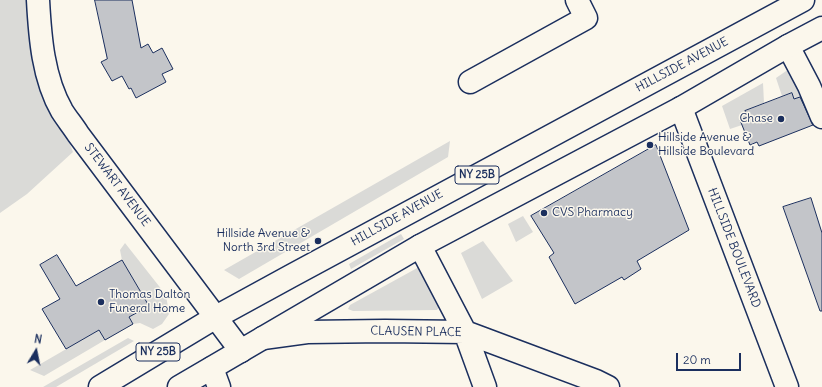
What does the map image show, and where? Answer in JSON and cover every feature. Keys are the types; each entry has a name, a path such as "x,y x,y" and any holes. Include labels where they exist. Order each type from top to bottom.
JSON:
{"main road":[{"name":"STEWART AVENUE","path":"38,0 40,33 48,76 62,110 241,350"},
{"path":"470,82 586,18 577,0"},
{"name":"HILLSIDE AVENUE","path":"100,387 216,317 803,0"},
{"path":"179,387 215,378 241,350 420,246 681,108 822,28"},
{"path":"788,46 809,86 822,117"},
{"name":"HILLSIDE BOULEVARD","path":"681,108 787,387"},
{"path":"420,246 465,332 485,387"},
{"name":"CLAUSEN PLACE","path":"263,338 313,332 465,332 596,381 608,387"}],"shaded area":[{"path":"0,0 31,0 31,45 73,152 27,194 0,213"},
{"path":"789,69 803,96 794,99 792,93 782,96 776,78"},
{"path":"763,83 764,103 745,111 748,117 742,125 730,129 722,106"},
{"path":"450,141 448,157 239,279 224,270"},
{"path":"523,216 533,232 516,242 508,224"},
{"path":"401,234 404,239 351,269 349,264"},
{"path":"483,241 513,281 482,299 461,253"},
{"path":"125,243 166,295 169,314 162,324 153,329 140,323 133,324 129,317 149,305 122,260 120,250"},
{"path":"419,267 424,268 427,272 439,307 437,310 353,311 348,309 350,305"},
{"path":"99,330 105,340 44,376 30,370"},
{"path":"128,338 134,341 56,387 43,387"}],"building":[{"path":"95,0 132,0 141,48 148,44 153,53 162,48 173,69 162,74 166,82 136,98 122,76 112,81 101,62 107,59"},
{"name":"Chase","path":"792,93 794,99 800,97 813,125 759,146 757,142 750,145 740,120 748,117 745,111"},
{"path":"656,145 689,230 637,261 641,269 624,280 622,277 575,304 549,257 554,253 531,216"},
{"path":"811,198 822,233 822,311 820,311 783,207"},
{"name":"Thomas Dalton Funeral Home","path":"57,255 76,286 122,260 149,306 129,317 133,324 105,340 99,330 66,349 42,309 60,299 40,265"}],"place":[{"name":"Chase","path":"781,119"},
{"name":"Hillside Avenue & Hillside Boulevard","path":"650,145"},
{"name":"CVS Pharmacy","path":"544,213"},
{"name":"Hillside Avenue & North 3rd Street","path":"318,241"},
{"name":"Thomas Dalton Funeral Home","path":"101,302"}]}
